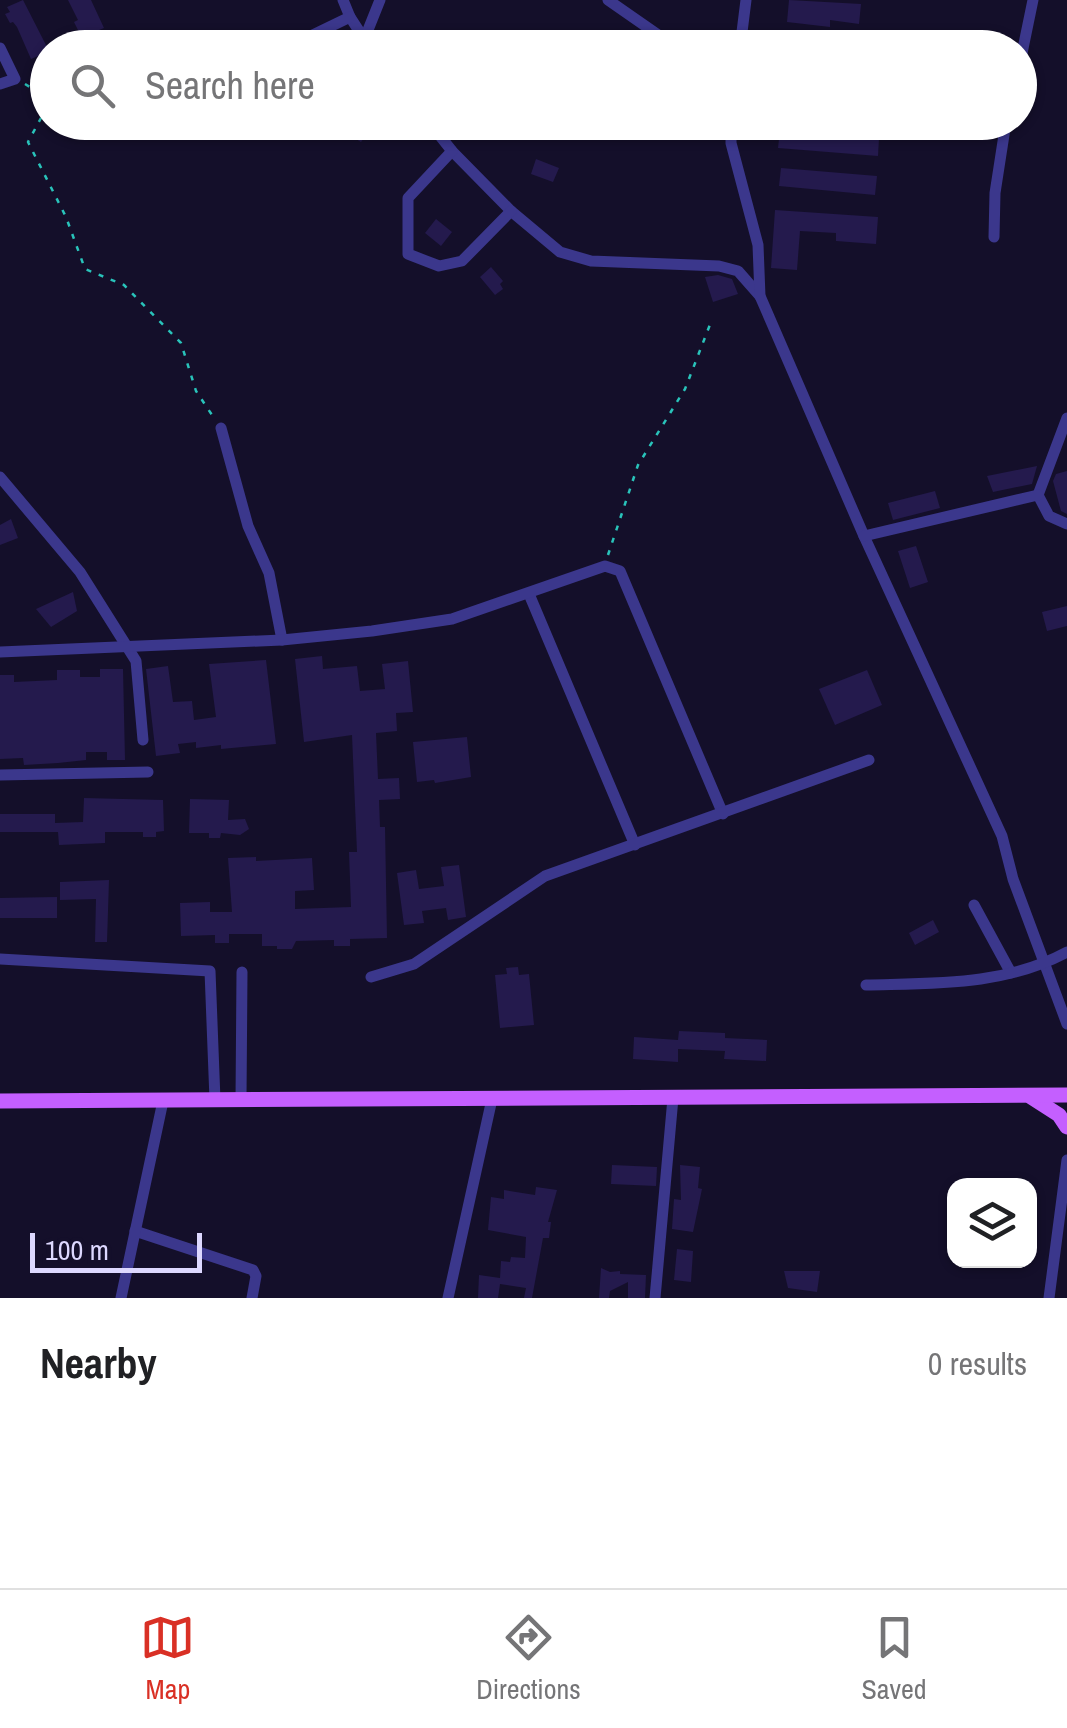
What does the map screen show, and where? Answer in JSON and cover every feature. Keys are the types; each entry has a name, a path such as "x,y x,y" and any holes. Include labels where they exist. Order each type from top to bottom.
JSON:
{"main road":[{"path":"1027,1095 1058,1115 1067,1127"},
{"path":"0,1101 1067,1095"}],"street":[{"path":"343,0 358,30"},
{"path":"371,30 380,0"},
{"path":"608,0 651,30"},
{"path":"743,30 746,0"},
{"path":"1027,30 1033,0"},
{"path":"323,30 350,17"},
{"path":"0,48 15,79 0,84"},
{"path":"443,140 511,212 560,252 591,260 738,270 760,296 864,536 1002,836 1013,879 1067,1024"},
{"path":"730,140 758,245 760,296"},
{"path":"994,238 995,193 1003,140"},
{"path":"452,151 408,198 408,254 439,266 462,261 511,212"},
{"path":"1067,418 1038,495 1049,516 1067,524"},
{"path":"221,428 248,526 269,573 282,640"},
{"path":"0,477 80,572 128,646 136,662 143,740"},
{"path":"864,536 1038,495"},
{"path":"0,652 282,640 452,619 604,566 620,571 723,814"},
{"path":"529,594 635,846"},
{"path":"370,977 414,964 545,876 870,760"},
{"path":"0,776 148,772"},
{"path":"974,905 1011,973"},
{"path":"866,986 981,982 1045,964 1067,952"},
{"path":"0,959 210,971 215,1100"},
{"path":"241,1100 242,972"},
{"path":"655,1298 674,1098"},
{"path":"448,1298 492,1099"},
{"path":"121,1298 163,1101"},
{"path":"1049,1298 1067,1160"},
{"path":"135,1231 253,1270 256,1276 252,1298"}],"path":[{"path":"15,79 30,86"},
{"path":"30,138 28,142 66,217 85,269 124,285 181,342 196,391 221,428"},
{"path":"604,566 638,464 685,389 712,322"}],"building":[{"path":"23,0 38,30 30,30 30,57 17,27 5,14 10,12 7,7"},
{"path":"68,0 91,0 104,28 78,30 74,22 78,20"},
{"path":"789,0 861,4 859,24 830,20 830,27 787,22"},
{"path":"779,140 879,140 878,156 778,148"},
{"path":"536,159 559,168 553,182 531,174"},
{"path":"781,168 877,176 875,195 779,186"},
{"path":"775,210 878,217 876,244 836,241 836,233 800,231 797,270 771,268"},
{"path":"436,219 452,232 441,246 425,233"},
{"path":"491,267 503,281 503,289 495,295 480,277"},
{"path":"705,277 732,279 738,294 713,302"},
{"path":"1037,466 1032,484 993,492 987,476"},
{"path":"1067,471 1067,514 1061,511 1053,481 1056,474"},
{"path":"935,491 940,508 893,520 888,503"},
{"path":"11,519 18,538 0,545 0,525"},
{"path":"916,546 928,582 910,588 898,551"},
{"path":"73,592 77,611 51,627 36,609"},
{"path":"1067,606 1067,626 1047,631 1042,612"},
{"path":"322,656 323,669 357,666 360,691 385,689 382,664 408,661 413,712 396,713 397,731 376,733 378,779 399,778 400,799 379,800 380,827 385,827 387,938 350,939 350,946 334,946 334,940 296,941 292,949 277,949 262,946 262,934 229,934 229,943 215,943 215,935 181,936 180,903 210,902 210,912 232,912 228,858 312,858 314,890 295,891 295,909 351,907 349,852 357,852 352,735 304,742 295,659"},
{"path":"266,660 276,744 221,749 221,745 196,748 196,742 178,744 180,753 156,756 146,669 168,666 173,702 192,701 194,720 216,717 209,664"},
{"path":"100,669 123,669 125,760 107,760 107,752 86,752 86,760 58,763 24,765 23,758 0,759 0,675 14,675 14,682 57,680 57,670 80,670 80,677 100,677"},
{"path":"867,670 882,705 835,725 819,689"},
{"path":"467,737 471,777 417,782 413,742"},
{"path":"84,798 163,800 164,831 156,832 156,837 143,837 143,832 105,832 105,843 59,845 58,832 0,832 0,814 55,814 55,823 83,822"},
{"path":"190,799 229,800 228,820 245,819 249,829 240,835 221,833 220,838 209,838 209,833 189,833"},
{"path":"459,865 466,917 448,920 446,908 422,911 424,923 404,925 397,873 416,870 419,889 444,886 441,867"},
{"path":"109,880 107,942 95,942 96,899 60,900 60,882"},
{"path":"57,897 57,918 0,918 0,898"},
{"path":"933,920 939,932 915,945 909,933"},
{"path":"518,967 519,975 529,974 534,1025 500,1028 495,975"},
{"path":"679,1031 767,1040 766,1061 724,1059 725,1051 678,1049 678,1062 633,1059 634,1037 678,1040"},
{"path":"612,1165 657,1167 656,1186 611,1184"},
{"path":"680,1165 700,1167 698,1188 702,1189 693,1232 672,1229 674,1199 681,1200"},
{"path":"536,1187 557,1190 548,1222 549,1238 543,1238 532,1298 524,1298 526,1288 500,1284 498,1298 478,1298 479,1275 500,1278 501,1261 525,1258 526,1237 488,1230 491,1197 504,1199 504,1190 535,1195"},
{"path":"677,1249 693,1251 691,1282 674,1280"},
{"path":"601,1268 620,1274 646,1275 645,1298 628,1298 628,1282 610,1291 609,1298 599,1298"},
{"path":"784,1271 820,1271 817,1292 788,1288"}]}
